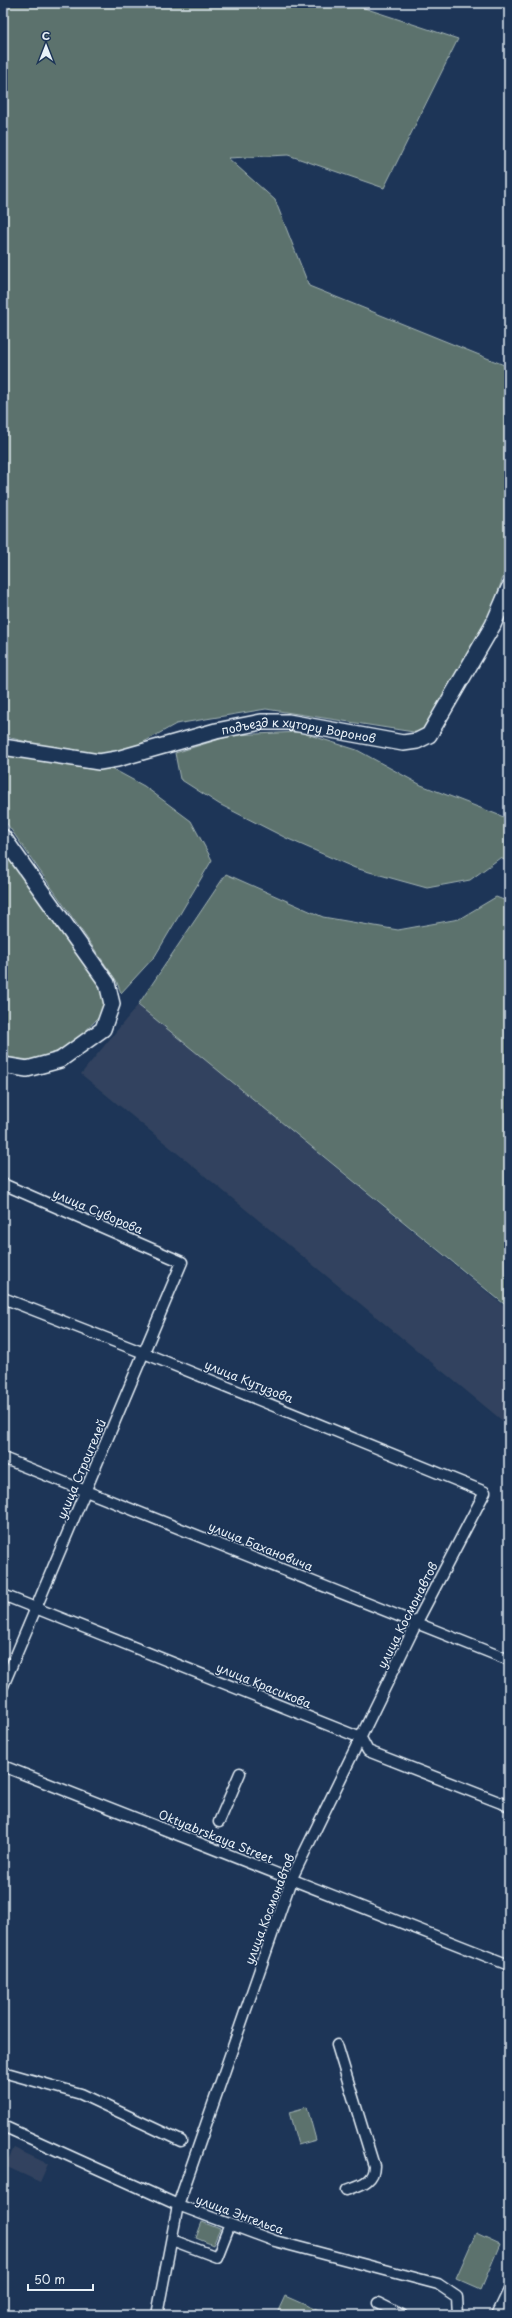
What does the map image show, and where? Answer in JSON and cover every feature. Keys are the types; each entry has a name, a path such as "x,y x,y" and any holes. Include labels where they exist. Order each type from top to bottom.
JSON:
{"street":[{"name":"подъезд к хутору Воронов","path":"3,747 100,762 117,759 216,731 261,722 288,722 403,743 417,741 429,735 441,716 493,625 509,588"},
{"path":"3,837 107,983 112,1004 103,1029 60,1060 27,1069 3,1064"},
{"name":"улица Суворова","path":"3,1184 182,1262"},
{"name":"улица Строителей","path":"3,1686 35,1608 87,1491 182,1262"},
{"name":"улица Кутузова","path":"3,1298 144,1353 485,1492"},
{"name":"улица Бахановича","path":"3,1458 509,1660"},
{"name":"улица Космонавтов","path":"157,2315 178,2205 291,1880 417,1622 485,1492"},
{"name":"улица Красикова","path":"3,1595 361,1738 368,1751 509,1806"},
{"name":"Oktyabrskaya Street","path":"3,1766 509,1965"},
{"path":"219,1822 240,1773"},
{"path":"337,2045 374,2166 372,2178 347,2190"},
{"path":"3,2072 81,2094 182,2141"},
{"name":"улица Энгельса","path":"3,2126 178,2205 275,2241 438,2284 458,2297 458,2315"},
{"path":"172,2240 217,2257 230,2224"},
{"path":"497,2315 509,2290"},
{"path":"378,2303 402,2315"}],"shaded area":[{"path":"138,1005 509,1310 509,1426 81,1074"},
{"path":"14,2148 48,2164 40,2182 5,2166"}],"green space":[{"path":"3,3 349,3 458,39 384,188 288,155 228,158 275,200 309,286 509,367 509,561 482,636 420,733 266,709 176,724 124,753 80,755 3,736"},
{"path":"300,732 357,750 421,785 509,819 509,862 500,858 470,880 427,888 355,868 286,838 219,804 180,779 175,753 233,735"},
{"path":"3,754 111,768 144,786 191,821 212,860 155,956 121,993 116,980 3,818"},
{"path":"3,845 51,912 107,998 99,1017 76,1041 39,1061 3,1057"},
{"path":"226,874 323,917 398,930 459,919 496,897 509,902 509,1308 138,1005"},
{"path":"307,2107 316,2140 298,2145 289,2112"},
{"path":"202,2222 220,2229 213,2245 196,2238"},
{"path":"476,2233 500,2244 481,2289 456,2278"},
{"path":"285,2296 328,2315 289,2315 278,2311"}]}
